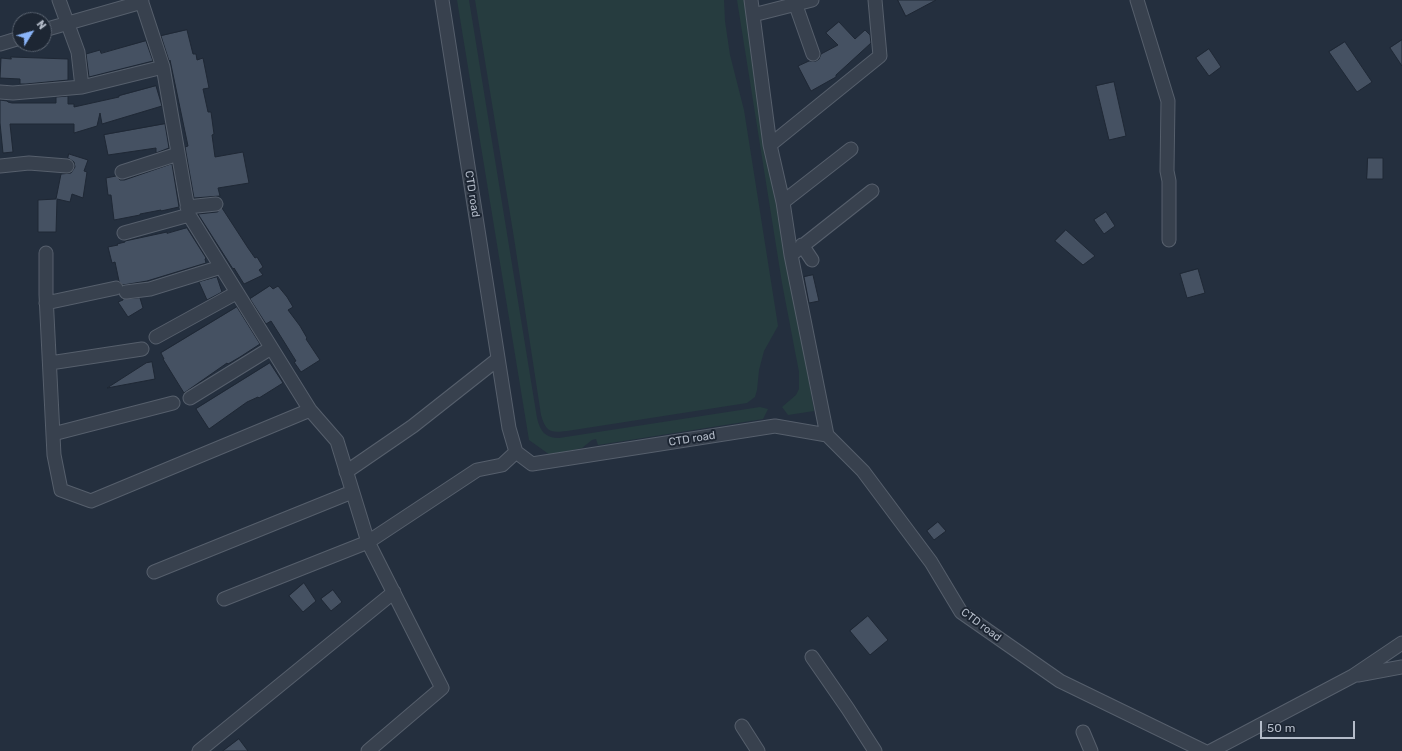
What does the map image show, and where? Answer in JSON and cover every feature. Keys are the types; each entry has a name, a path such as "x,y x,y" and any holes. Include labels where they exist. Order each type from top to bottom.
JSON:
{"street":[{"path":"59,0 78,52 82,87"},
{"name":"CTD road","path":"442,0 509,428 516,452 532,464 775,426 827,435 868,477 931,562 961,612 1060,681 1204,751"},
{"path":"751,0 770,145 783,202 791,255 827,435"},
{"path":"753,15 794,2 812,0"},
{"path":"770,145 880,56 875,0"},
{"path":"1137,0 1168,101 1167,171 1169,181 1169,240"},
{"path":"52,28 142,1 163,66 188,211 221,268 310,410 337,441 368,542 442,688 368,751"},
{"path":"794,2 813,54"},
{"path":"0,44 12,40"},
{"path":"0,92 13,93 82,87 163,66"},
{"path":"783,202 851,149"},
{"path":"122,172 178,154"},
{"path":"0,166 30,163 67,166"},
{"path":"791,255 872,191"},
{"path":"124,234 188,211 216,204"},
{"path":"802,245 812,260"},
{"path":"46,253 46,303 54,455 61,490 91,501 310,410"},
{"path":"46,303 121,290 150,289 221,268"},
{"path":"156,337 236,292"},
{"path":"190,398 271,348"},
{"path":"50,363 142,349"},
{"path":"346,472 413,426 498,359"},
{"path":"53,434 173,403"},
{"path":"224,599 368,542 477,470 502,464 516,452"},
{"path":"154,572 352,492"},
{"path":"199,751 394,592"},
{"path":"1211,751 1352,676 1402,642"},
{"path":"812,657 875,751"},
{"path":"1352,676 1402,667"},
{"path":"742,726 758,751"},
{"path":"1083,732 1091,751"}],"green space":[{"path":"457,0 469,0 537,418 544,433 550,437 559,438 760,407 768,409 763,419 598,445 596,439 592,440 582,448 550,455 529,440"},
{"path":"475,0 724,0 725,21 730,55 744,110 778,326 764,351 759,370 755,397 747,403 567,431 556,432 547,428 541,415"},
{"path":"737,0 746,0 814,411 788,415 782,407 796,395 799,389 799,372 782,283"}],"building":[{"path":"898,0 936,0 906,16"},
{"path":"839,22 855,39 865,30 870,35 871,43 836,75 836,77 811,91 798,66 809,61 816,61 819,59 821,54 838,45 826,33"},
{"path":"187,30 193,54 196,54 197,60 203,58 209,88 203,89 208,112 211,112 215,157 243,152 249,183 218,188 220,196 194,198 185,147 188,146 170,60 169,61 161,36"},
{"path":"1402,40 1402,66 1390,48"},
{"path":"146,41 153,61 89,77 86,54 100,50 101,53"},
{"path":"1345,42 1372,82 1357,92 1329,52"},
{"path":"1209,49 1221,67 1209,76 1196,58"},
{"path":"11,57 68,59 68,80 20,84 20,79 0,78 1,58 11,59"},
{"path":"1114,82 1126,136 1109,140 1096,86"},
{"path":"156,86 162,106 102,124 100,113 97,126 74,133 74,124 10,124 13,152 3,153 0,123 0,100 12,103 56,103 56,97 68,96 68,104 74,104 74,107 119,97"},
{"path":"165,124 169,148 156,153 156,148 108,155 104,135"},
{"path":"69,154 88,160 84,171 87,172 83,198 72,194 70,202 57,199 56,232 38,232 38,200 56,199 61,174 71,173 75,167 74,162 68,158"},
{"path":"1368,158 1383,158 1383,179 1367,179"},
{"path":"172,164 179,207 114,220 111,195 108,195 106,178 116,176 120,180 124,180"},
{"path":"222,208 248,248 255,258 257,257 263,267 259,270 263,275 244,284 198,214 217,212"},
{"path":"1106,212 1115,226 1104,234 1094,220"},
{"path":"187,228 206,258 206,263 147,281 123,285 119,281 115,262 112,263 108,247 118,245 117,244 125,241"},
{"path":"1066,230 1095,256 1083,265 1055,241"},
{"path":"1198,269 1205,293 1187,298 1180,274"},
{"path":"813,275 819,301 809,303 804,277"},
{"path":"217,277 222,292 207,300 199,282"},
{"path":"270,286 273,289 278,286 287,297 293,307 288,310 300,326 307,338 306,339 320,360 301,372 294,362 296,361 271,321 266,324 250,299"},
{"path":"140,298 143,308 128,317 118,302 123,299"},
{"path":"237,307 260,344 228,364 227,363 184,393 163,359 161,353"},
{"path":"152,362 155,379 107,388 146,363"},
{"path":"270,363 283,383 259,398 258,397 247,402 209,429 196,409"},
{"path":"938,522 946,531 934,540 927,531"},
{"path":"304,583 316,601 303,612 289,596"},
{"path":"333,590 342,602 331,611 321,599"},
{"path":"868,616 888,640 870,655 850,631"},
{"path":"239,739 248,751 223,751"}]}
